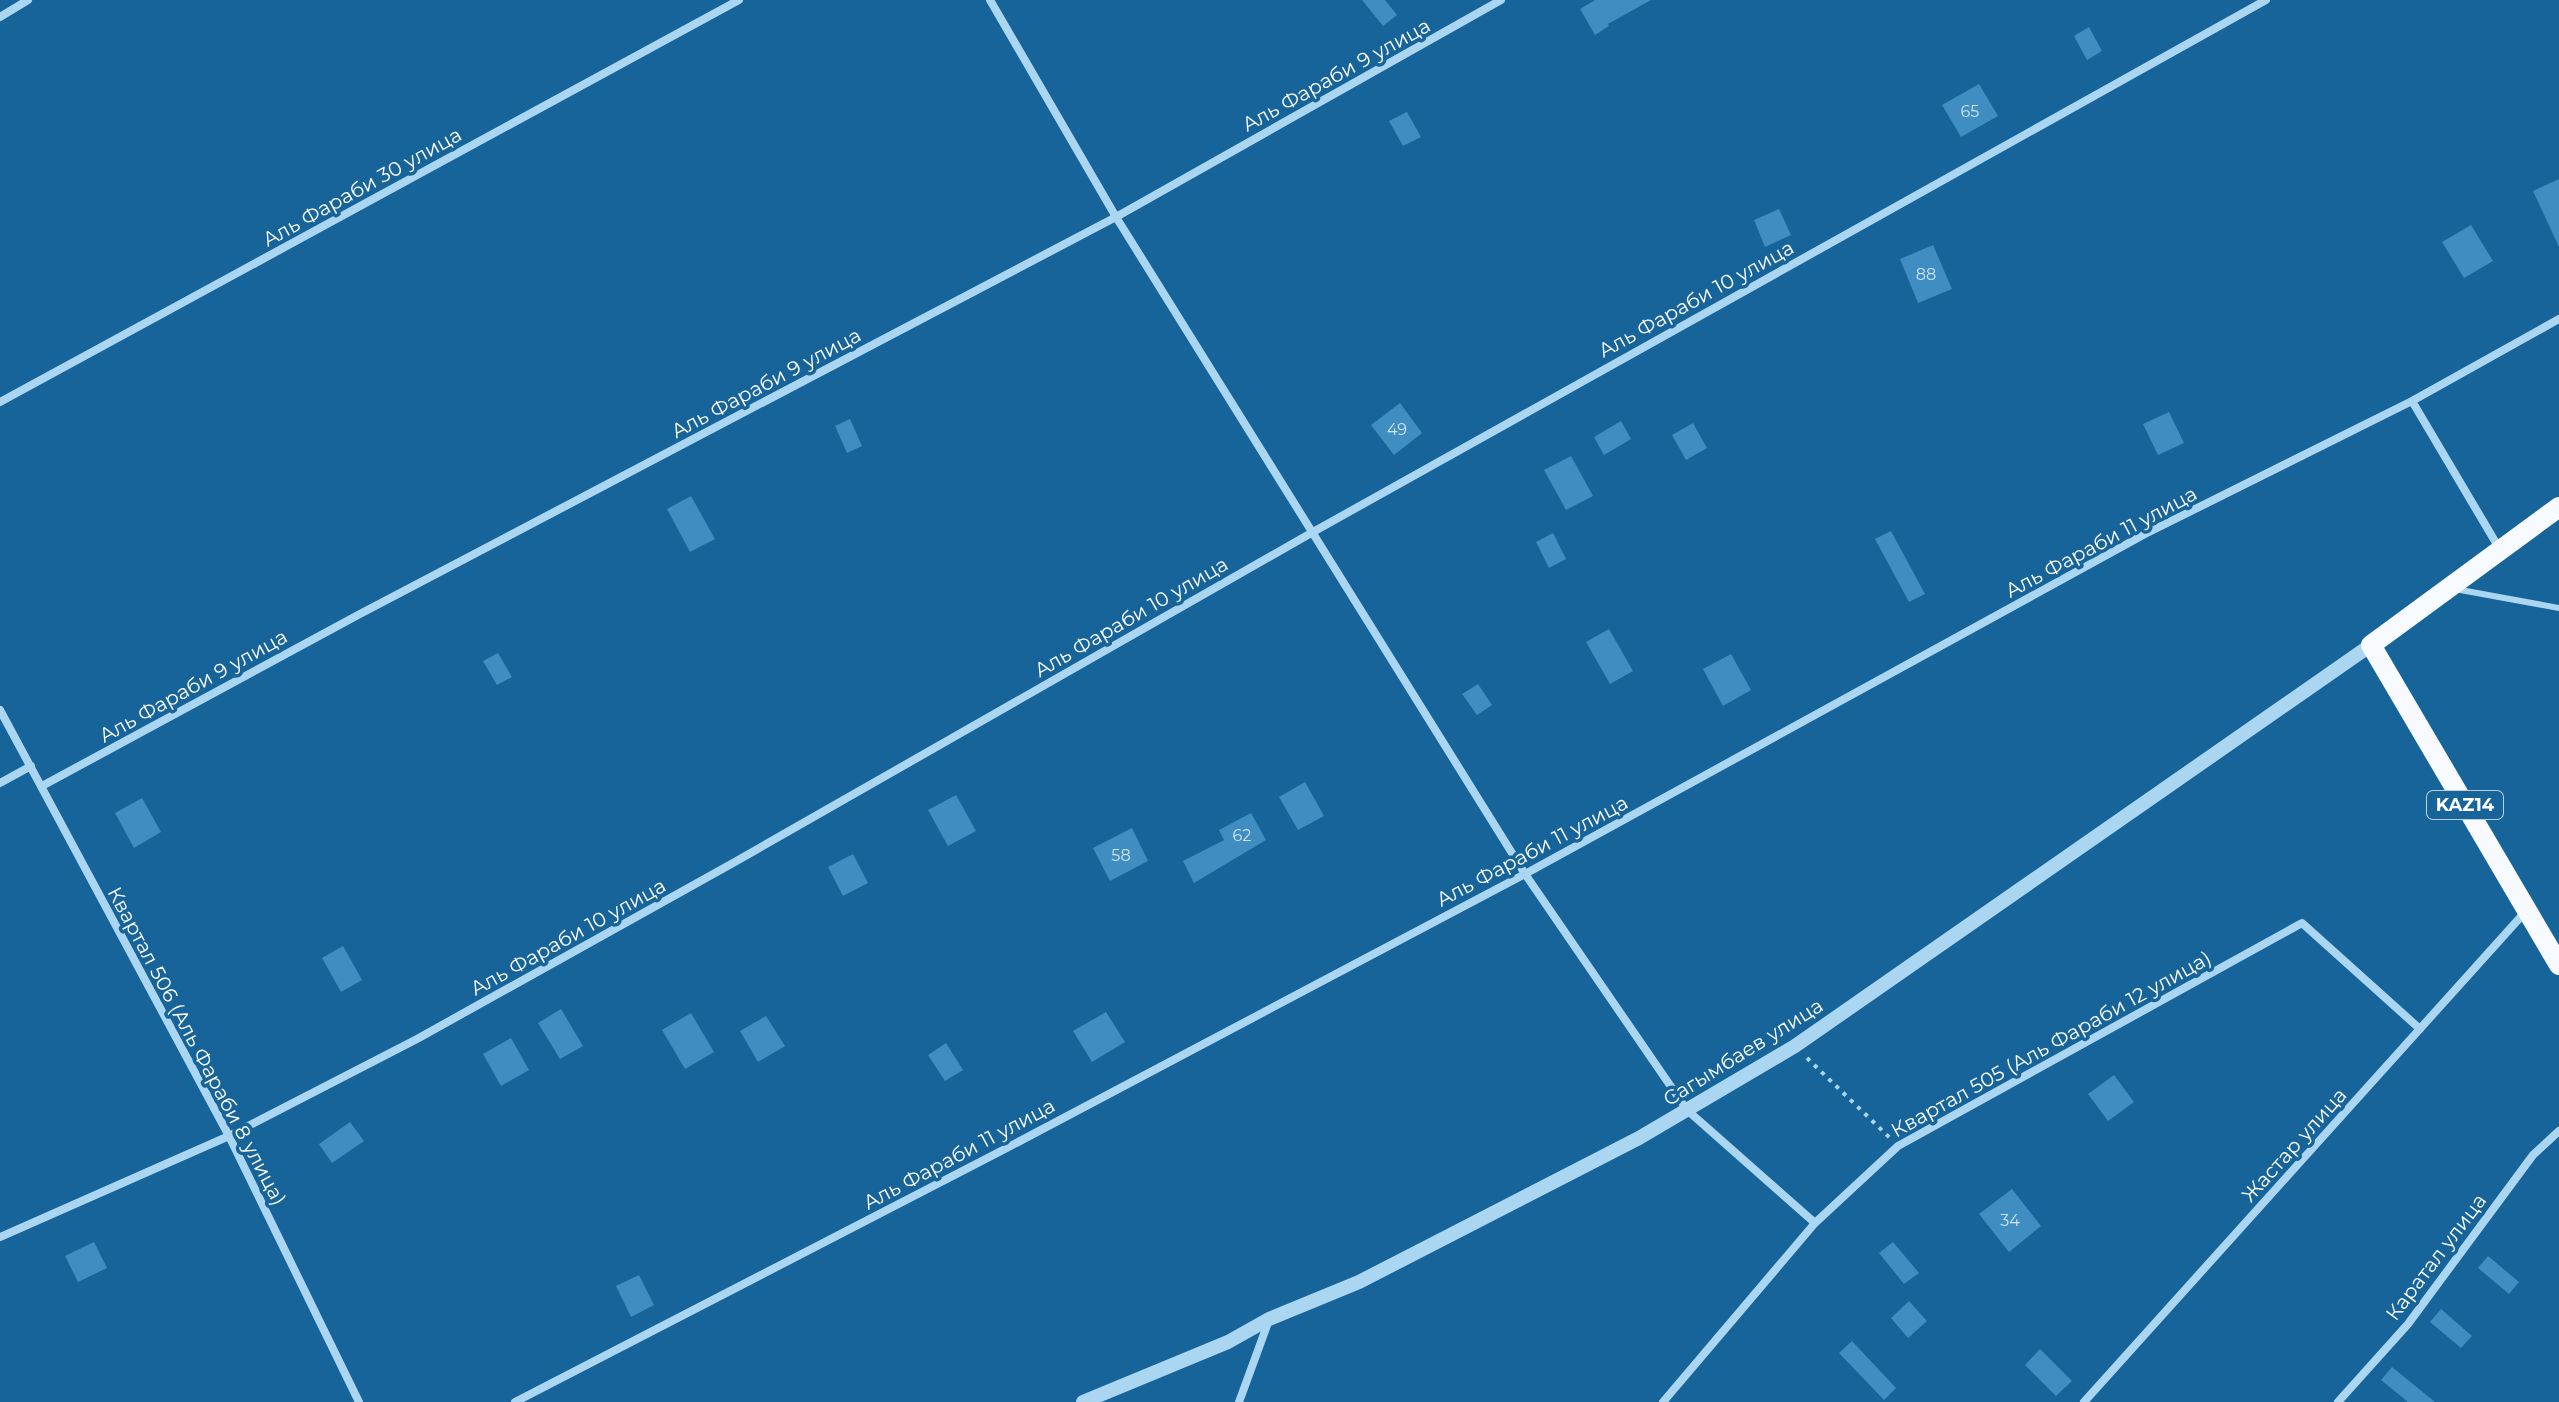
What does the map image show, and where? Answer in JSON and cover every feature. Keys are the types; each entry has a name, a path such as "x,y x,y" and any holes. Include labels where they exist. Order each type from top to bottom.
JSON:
{"main road":[{"path":"2371,645 2559,507"},
{"name":"KAZ14","path":"2371,645 2559,965"}],"street":[{"path":"0,17 28,0"},
{"name":"Аль Фараби 30 улица","path":"0,402 739,0"},
{"path":"990,0 1116,217 1525,874 1687,1110 1815,1223"},
{"name":"Аль Фараби 9 улица","path":"42,786 358,615 1116,217 1501,0"},
{"name":"Аль Фараби 10 улица","path":"0,1237 229,1136 417,1039 1313,532 2266,0"},
{"name":"Аль Фараби 11 улица","path":"515,1402 1525,874 2145,534 2412,401 2559,319"},
{"path":"2412,401 2500,550"},
{"name":"Сагымбаев улица","path":"1083,1402 1228,1342 1269,1319 1359,1282 1639,1138 1687,1110 1795,1046 2371,645"},
{"name":"Квартал 506 (Аль Фараби 8 улица)","path":"0,710 229,1136 359,1402"},
{"path":"0,783 31,766"},
{"name":"Жастар улица","path":"2084,1402 2527,910"},
{"name":"Квартал 505 (Аль Фараби 12 улица)","path":"1663,1402 1815,1223 1898,1146 2302,923 2420,1029"},
{"name":"Каратал улица","path":"2338,1402 2408,1324 2533,1155 2559,1131"},
{"path":"1239,1402 1269,1319"}],"lane":[{"path":"2448,588 2559,608"}],"path":[{"path":"1795,1046 1898,1146"}],"building":[{"path":"1362,0 1385,0 1397,15 1383,26"},
{"path":"1595,0 1651,0 1608,24 1595,35 1580,9"},
{"path":"2089,27 2102,51 2087,60 2074,36"},
{"path":"1979,84 1998,116 1961,137 1942,105"},
{"path":"1407,112 1421,137 1403,146 1389,121"},
{"path":"2559,179 2559,247 2533,191"},
{"path":"1779,209 1791,235 1765,247 1754,220"},
{"path":"2471,225 2493,261 2464,278 2442,242"},
{"path":"1933,245 1952,289 1918,303 1900,259"},
{"path":"1400,403 1422,433 1394,455 1371,425"},
{"path":"2169,412 2184,443 2158,455 2143,424"},
{"path":"850,419 862,446 847,453 835,426"},
{"path":"1621,421 1631,439 1604,455 1594,437"},
{"path":"1693,423 1707,448 1686,460 1672,435"},
{"path":"1571,456 1593,496 1566,510 1544,470"},
{"path":"691,496 715,539 690,552 667,509"},
{"path":"1891,531 1925,594 1909,602 1875,539"},
{"path":"1553,533 1566,559 1549,568 1536,542"},
{"path":"1609,629 1633,671 1610,684 1586,642"},
{"path":"498,653 512,677 497,685 483,661"},
{"path":"1731,654 1751,690 1723,706 1703,669"},
{"path":"1478,684 1492,705 1477,715 1462,694"},
{"path":"1305,782 1324,816 1298,830 1279,797"},
{"path":"956,795 976,831 948,846 928,810"},
{"path":"142,798 161,832 134,848 115,813"},
{"path":"1251,813 1266,840 1194,883 1183,861 1224,840 1219,830"},
{"path":"1132,828 1148,861 1110,881 1093,848"},
{"path":"853,854 868,883 843,896 828,867"},
{"path":"343,946 362,980 341,992 322,958"},
{"path":"561,1009 583,1046 560,1059 538,1023"},
{"path":"1106,1012 1125,1042 1092,1062 1073,1031"},
{"path":"691,1013 714,1052 685,1069 662,1030"},
{"path":"766,1016 785,1046 758,1062 740,1031"},
{"path":"511,1038 529,1070 501,1086 483,1054"},
{"path":"946,1043 963,1070 945,1081 928,1055"},
{"path":"2114,1075 2134,1102 2108,1121 2088,1094"},
{"path":"350,1122 364,1141 332,1163 319,1144"},
{"path":"2012,1189 2041,1226 2009,1252 1979,1214"},
{"path":"94,1242 107,1268 78,1282 65,1256"},
{"path":"1893,1242 1919,1273 1904,1284 1879,1253"},
{"path":"2488,1256 2519,1282 2509,1294 2478,1268"},
{"path":"639,1275 654,1305 631,1317 616,1286"},
{"path":"1909,1301 1927,1321 1908,1338 1891,1318"},
{"path":"2441,1309 2472,1336 2461,1348 2430,1322"},
{"path":"1852,1341 1896,1388 1884,1400 1839,1353"},
{"path":"2040,1349 2072,1381 2056,1396 2025,1365"},
{"path":"2392,1367 2435,1402 2408,1402 2381,1380"}]}
